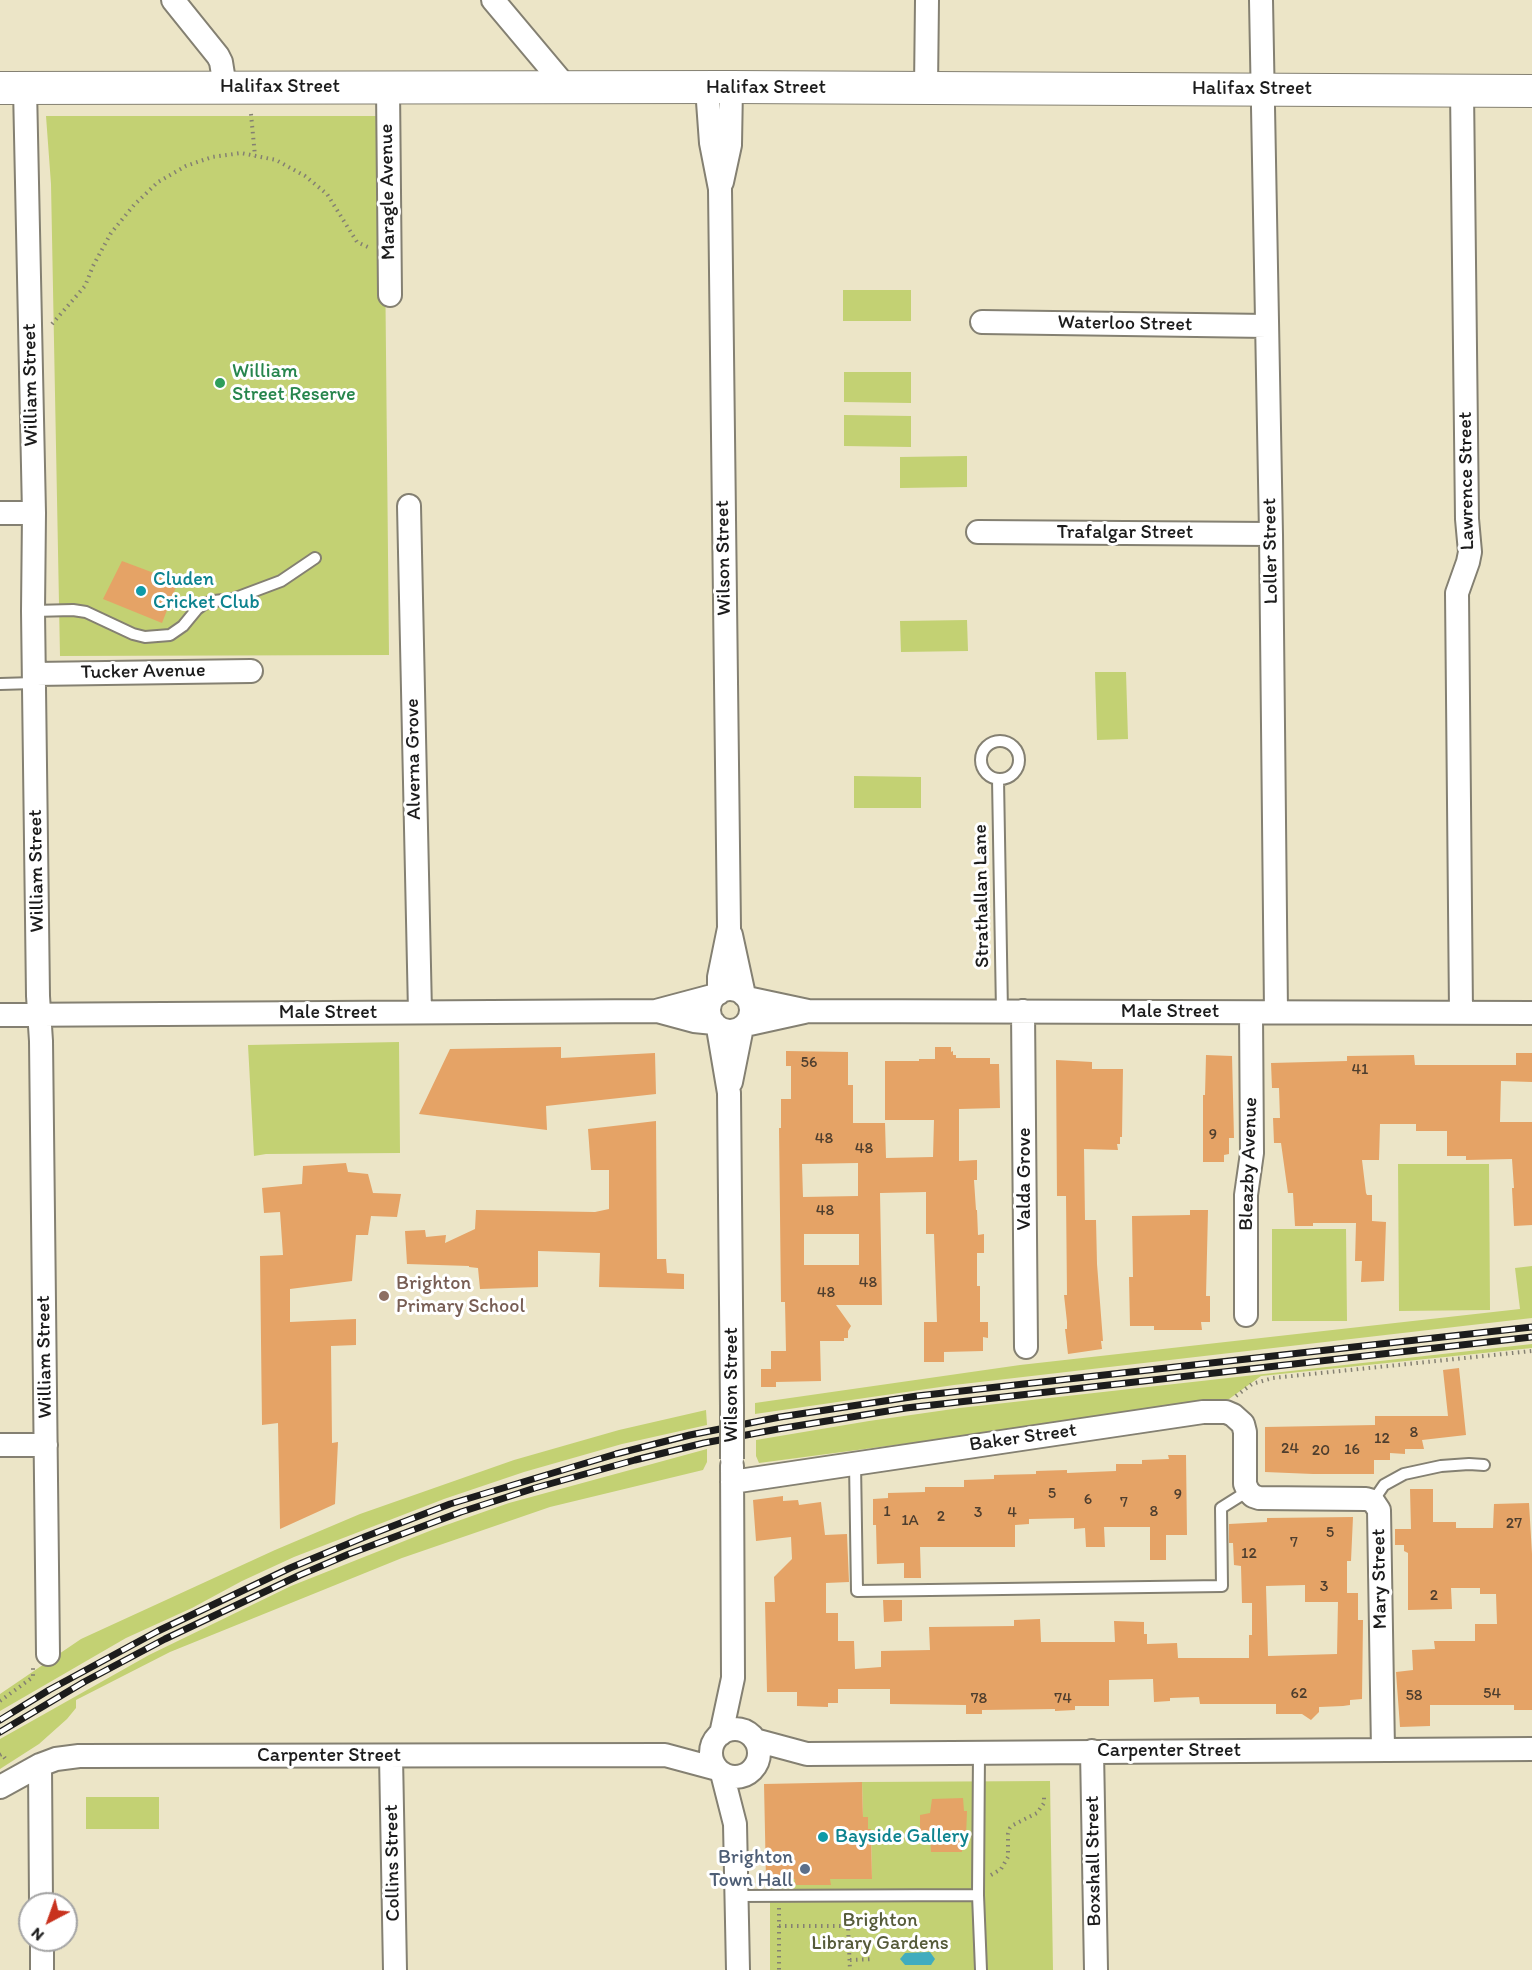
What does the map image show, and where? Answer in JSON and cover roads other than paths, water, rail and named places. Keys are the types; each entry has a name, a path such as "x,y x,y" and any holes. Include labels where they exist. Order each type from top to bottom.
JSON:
{"street":[{"path":"173,0 218,56 225,87"},
{"path":"493,0 567,88"},
{"path":"926,88 927,0"},
{"name":"Loller Street","path":"1261,0 1268,326 1276,1012"},
{"name":"Halifax Street","path":"12,88 719,87 1532,91"},
{"name":"Wilson Street","path":"717,994 729,928 720,189 730,145 719,87"},
{"name":"William Street","path":"12,88 34,513 33,611 41,1041 48,1654"},
{"name":"Maragle Avenue","path":"388,88 390,295"},
{"name":"Lawrence Street","path":"1461,1012 1457,593 1470,552 1467,519 1462,90"},
{"name":"Waterloo Street","path":"982,322 1268,326"},
{"name":"Alverna Grove","path":"409,506 420,1012"},
{"path":"0,513 34,513"},
{"name":"Trafalgar Street","path":"978,532 1271,534"},
{"name":"Tucker Avenue","path":"34,679 252,671"},
{"name":"Wilson Street","path":"729,928 745,997"},
{"path":"732,990 745,997 751,1012 743,1026 730,1031 716,1026 710,1018 710,1006 717,994 732,990"},
{"name":"Male Street","path":"656,1011 717,994"},
{"name":"Male Street","path":"745,997 808,1011 1532,1012"},
{"name":"Male Street","path":"0,1016 656,1011 716,1026"},
{"name":"Male Street","path":"743,1026 808,1011"},
{"name":"Valda Grove","path":"1013,1011 1026,1347"},
{"name":"Bleazby Avenue","path":"1246,1315 1246,1195 1252,1153 1251,1012"},
{"name":"Wilson Street","path":"716,1026 729,1093 734,1678 718,1737"},
{"name":"Wilson Street","path":"729,1093 743,1026"},
{"name":"Baker Street","path":"732,1482 1203,1412 1226,1412 1239,1419 1245,1432 1245,1484 1248,1491"},
{"path":"0,1445 46,1445"},
{"name":"Mary Street","path":"1248,1491 1259,1498 1356,1498 1373,1501 1379,1510 1383,1750"},
{"name":"Wilson Street","path":"734,1678 752,1737"},
{"path":"735,1824 751,1771 759,1755 752,1737 735,1730 718,1737 711,1755 719,1771 735,1824 738,1970"},
{"name":"Carpenter Street","path":"664,1755 718,1737"},
{"name":"Carpenter Street","path":"752,1737 807,1754"},
{"name":"Carpenter Street","path":"751,1771 807,1754 1532,1749"},
{"name":"Boxshall Street","path":"1092,1751 1096,1970"},
{"name":"Carpenter Street","path":"0,1787 40,1765 56,1759 79,1756 664,1755 719,1771"},
{"name":"Collins Street","path":"391,1756 395,1970"},
{"path":"40,1765 41,1892"},
{"path":"719,1771 735,1777 751,1771"},
{"path":"42,1952 42,1970"}],"lane":[{"path":"33,611 86,612 134,634 146,637 170,635 183,626 204,604 234,599 281,581 315,558"},
{"path":"0,684 34,679"},
{"name":"Strathallan Lane","path":"998,779 1013,1011"},
{"path":"855,1463 857,1591 1222,1586 1221,1508 1248,1491"},
{"path":"1373,1501 1384,1485 1404,1474 1441,1466 1484,1465"},
{"path":"979,1752 978,1895 981,1970"},
{"path":"737,1896 978,1895"}],"water":[{"path":"930,1952 935,1959 931,1965 905,1965 900,1959 905,1953"}],"railway":[{"path":"0,1720 49,1690 158,1631 290,1568 367,1536 450,1504 616,1454 690,1435 780,1417 917,1396 1532,1327"},
{"path":"0,1732 84,1682 165,1639 349,1554 461,1512 535,1488 635,1460 704,1443 906,1408 1532,1337"}],"place":[{"name":"William Street Reserve","path":"220,383"},
{"name":"Cluden Cricket Club","path":"141,591"},
{"name":"Brighton Primary School","path":"384,1296"},
{"name":"Bayside Gallery","path":"823,1837"},
{"name":"Brighton Town Hall","path":"805,1869"}],"park label":[{"name":"Brighton Library Gardens","path":"880,1932"}]}
